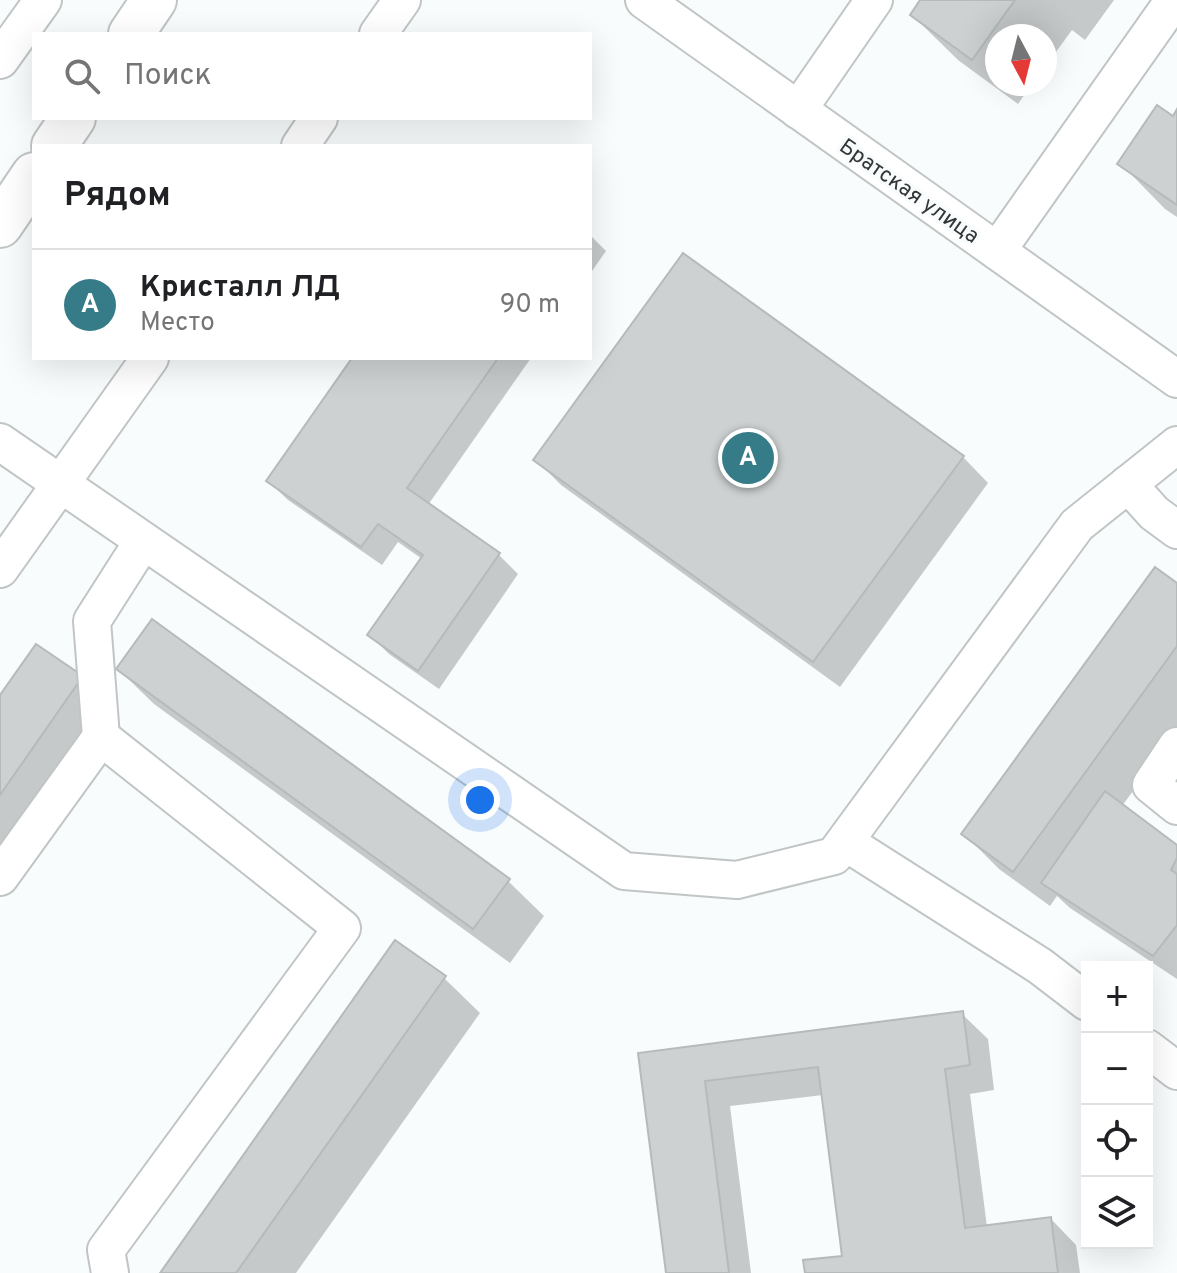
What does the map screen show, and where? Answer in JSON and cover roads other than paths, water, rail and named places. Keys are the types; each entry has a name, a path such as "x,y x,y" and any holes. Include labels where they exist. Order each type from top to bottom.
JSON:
{"main road":[{"path":"132,32 154,0"},
{"path":"55,144 72,120"},
{"path":"0,225 32,178"}],"street":[{"path":"0,60 43,0"},
{"path":"379,32 402,0"},
{"name":"Братская улица","path":"644,0 997,251 1173,367"},
{"path":"798,110 874,0"},
{"path":"997,251 1174,0"},
{"path":"301,144 318,120"},
{"path":"0,569 149,360"},
{"path":"0,442 624,871 737,880 834,856 1077,525 1177,445"},
{"path":"1128,484 1154,513 1177,530"},
{"path":"0,877 101,737 92,621 143,541"},
{"path":"101,737 342,928 106,1250 110,1273"},
{"path":"1177,746 1151,785 1177,806"},
{"path":"845,842 1040,966 1081,997"},
{"path":"1153,1053 1177,1071"}],"place":[{"name":"Кристалл ЛД","path":"748,458"}]}
